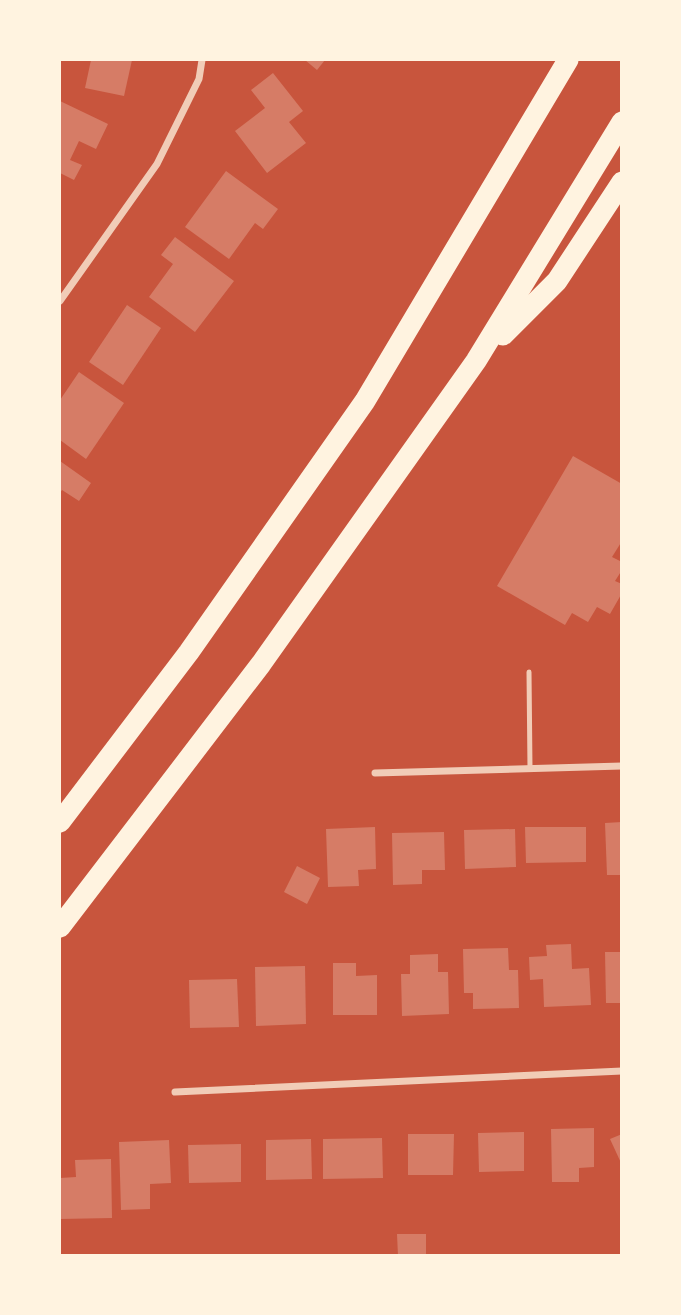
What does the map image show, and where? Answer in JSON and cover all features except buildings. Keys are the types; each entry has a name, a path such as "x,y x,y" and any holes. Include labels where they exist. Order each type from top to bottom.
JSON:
{"highway":[{"path":"60,822 189,652 365,401 568,60"},
{"path":"60,927 261,664 477,361 621,122"},
{"path":"477,361 556,281 621,182"}],"street":[{"path":"60,301 157,164 199,79 202,60"},
{"path":"375,773 621,766"},
{"path":"175,1092 621,1071"}],"lane":[{"path":"529,672 530,768"}]}
